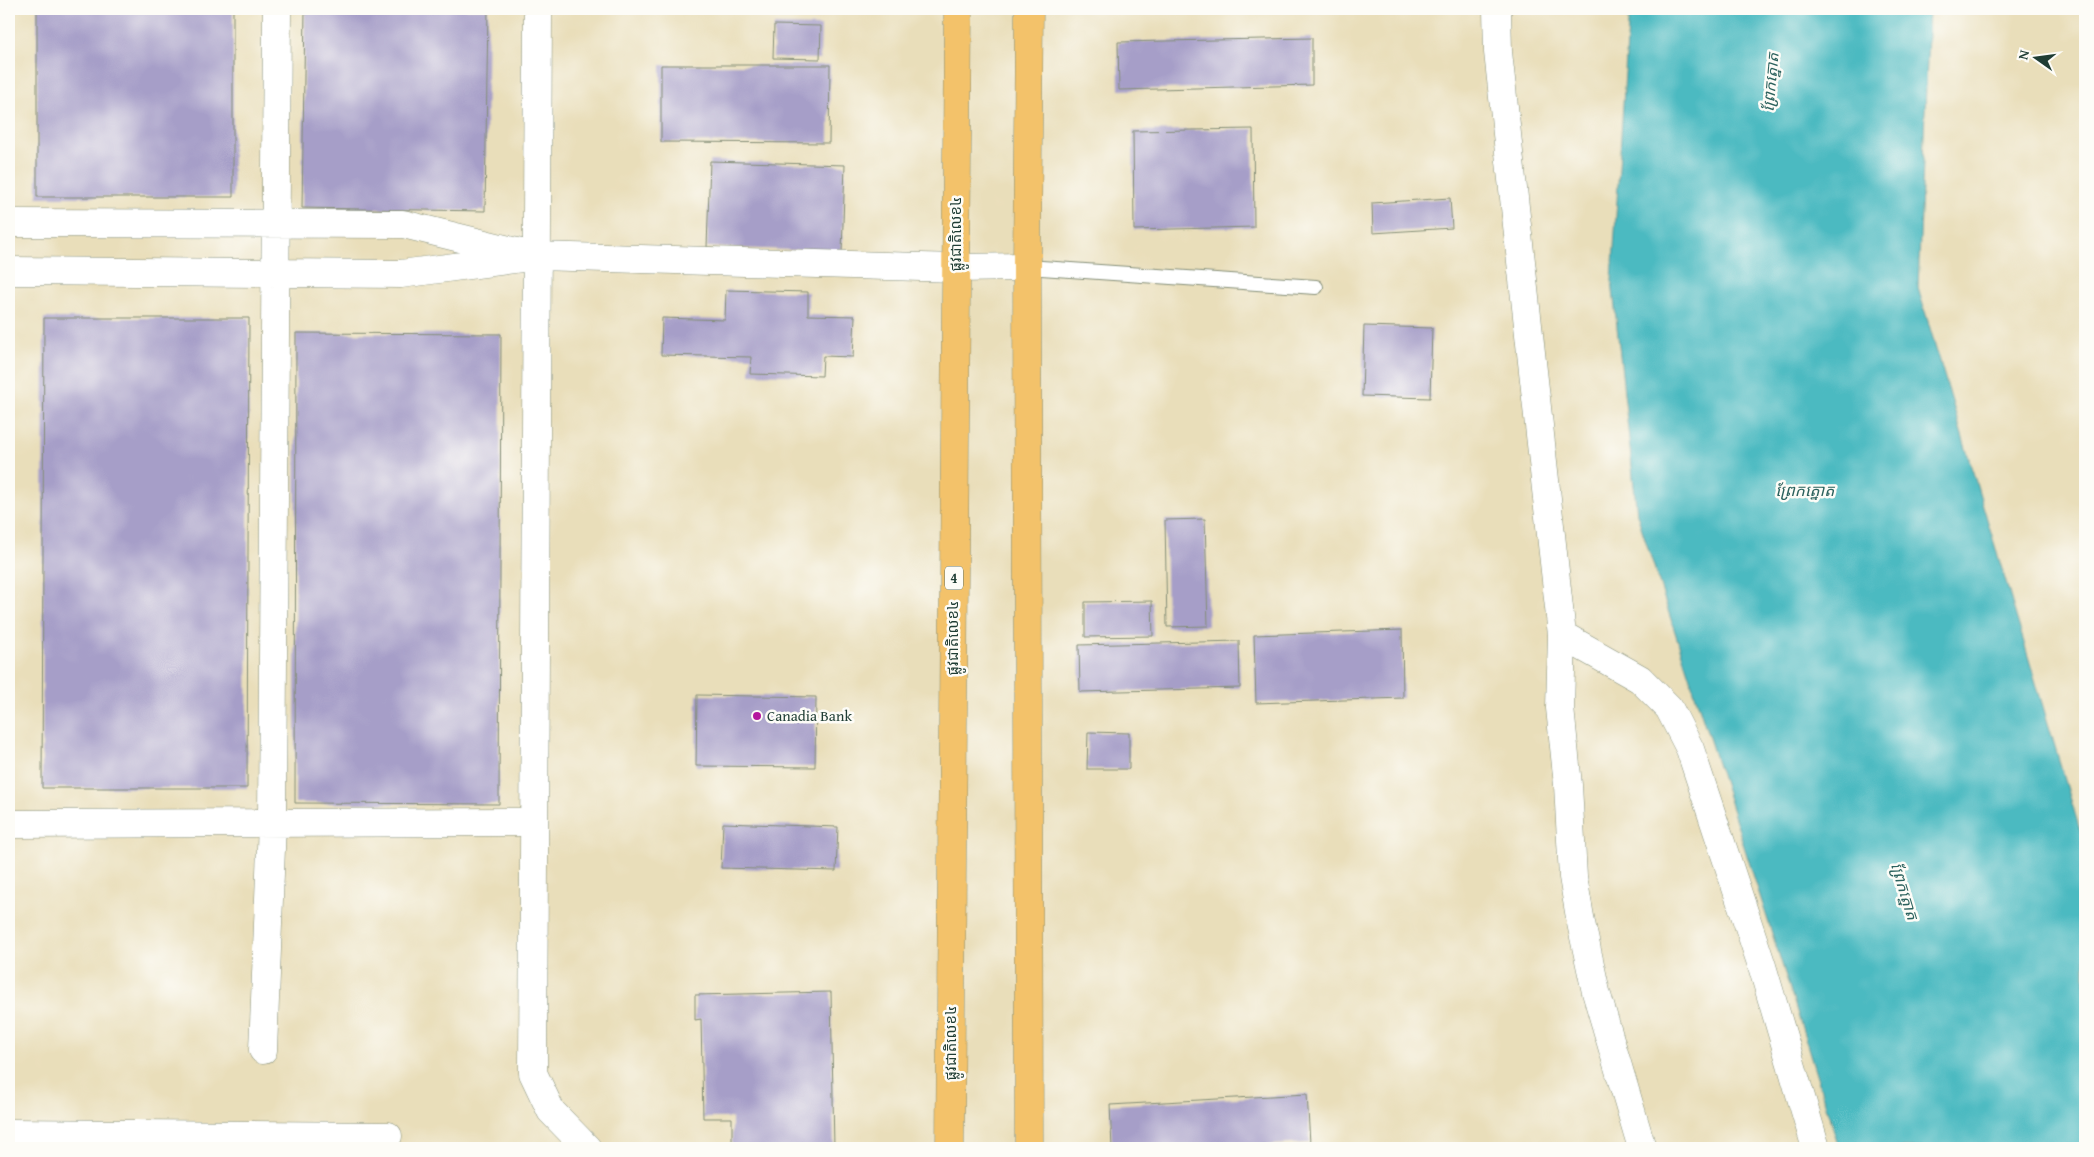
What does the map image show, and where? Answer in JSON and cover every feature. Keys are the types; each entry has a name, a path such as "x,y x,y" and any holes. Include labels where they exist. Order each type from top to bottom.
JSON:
{"highway":[{"name":"ផ្លូវជាតិលេខ៤","path":"950,1148 958,9"},
{"path":"1029,9 1027,267 1029,1148"}],"street":[{"path":"263,1050 272,823 277,9"},
{"path":"538,9 533,1072 551,1111 587,1148"},
{"path":"1497,9 1499,62 1562,635 1560,708 1568,785 1573,877 1580,923 1596,992 1642,1148"},
{"path":"9,223 403,224 537,256"},
{"path":"9,271 402,274 537,256 956,268 1027,267"},
{"path":"1562,635 1640,679 1668,708 1690,749 1762,966 1816,1148"},
{"path":"9,824 534,822"},
{"path":"9,1133 388,1136"}],"lane":[{"path":"1027,267 1316,287"}],"water":[{"name":"ព្រែកត្នោត","path":"1629,9 1929,9 1918,288 2085,847 2085,1148 1839,1148 1790,989 1637,514 1612,280"}],"building":[{"path":"37,9 233,9 233,197 37,197"},
{"path":"305,9 488,9 485,211 302,208"},
{"path":"774,25 821,26 820,59 773,58"},
{"path":"1312,38 1312,85 1119,90 1118,42"},
{"path":"661,65 830,65 829,143 661,142"},
{"path":"1253,129 1254,227 1134,230 1133,131"},
{"path":"710,161 845,165 842,252 707,247"},
{"path":"1450,198 1452,228 1373,233 1372,203"},
{"path":"726,290 808,292 808,315 855,316 853,357 823,356 822,376 750,374 751,357 661,355 662,318 725,320"},
{"path":"44,318 249,318 247,788 42,788"},
{"path":"1364,326 1432,328 1430,398 1362,396"},
{"path":"296,333 501,334 499,804 295,803"},
{"path":"1205,519 1208,626 1167,627 1165,520"},
{"path":"1152,601 1153,636 1085,637 1085,602"},
{"path":"1402,630 1403,698 1256,703 1254,635"},
{"path":"1239,641 1240,688 1080,692 1079,645"},
{"path":"697,695 816,697 815,767 696,766"},
{"path":"1088,732 1129,733 1129,769 1087,769"},
{"path":"723,823 838,827 836,871 721,868"},
{"path":"831,992 834,1148 732,1148 732,1118 703,1118 701,1019 695,1020 695,995"},
{"path":"1307,1094 1310,1143 1215,1148 1112,1148 1110,1105"}],"place":[{"name":"Canadia Bank","path":"757,716"}]}
